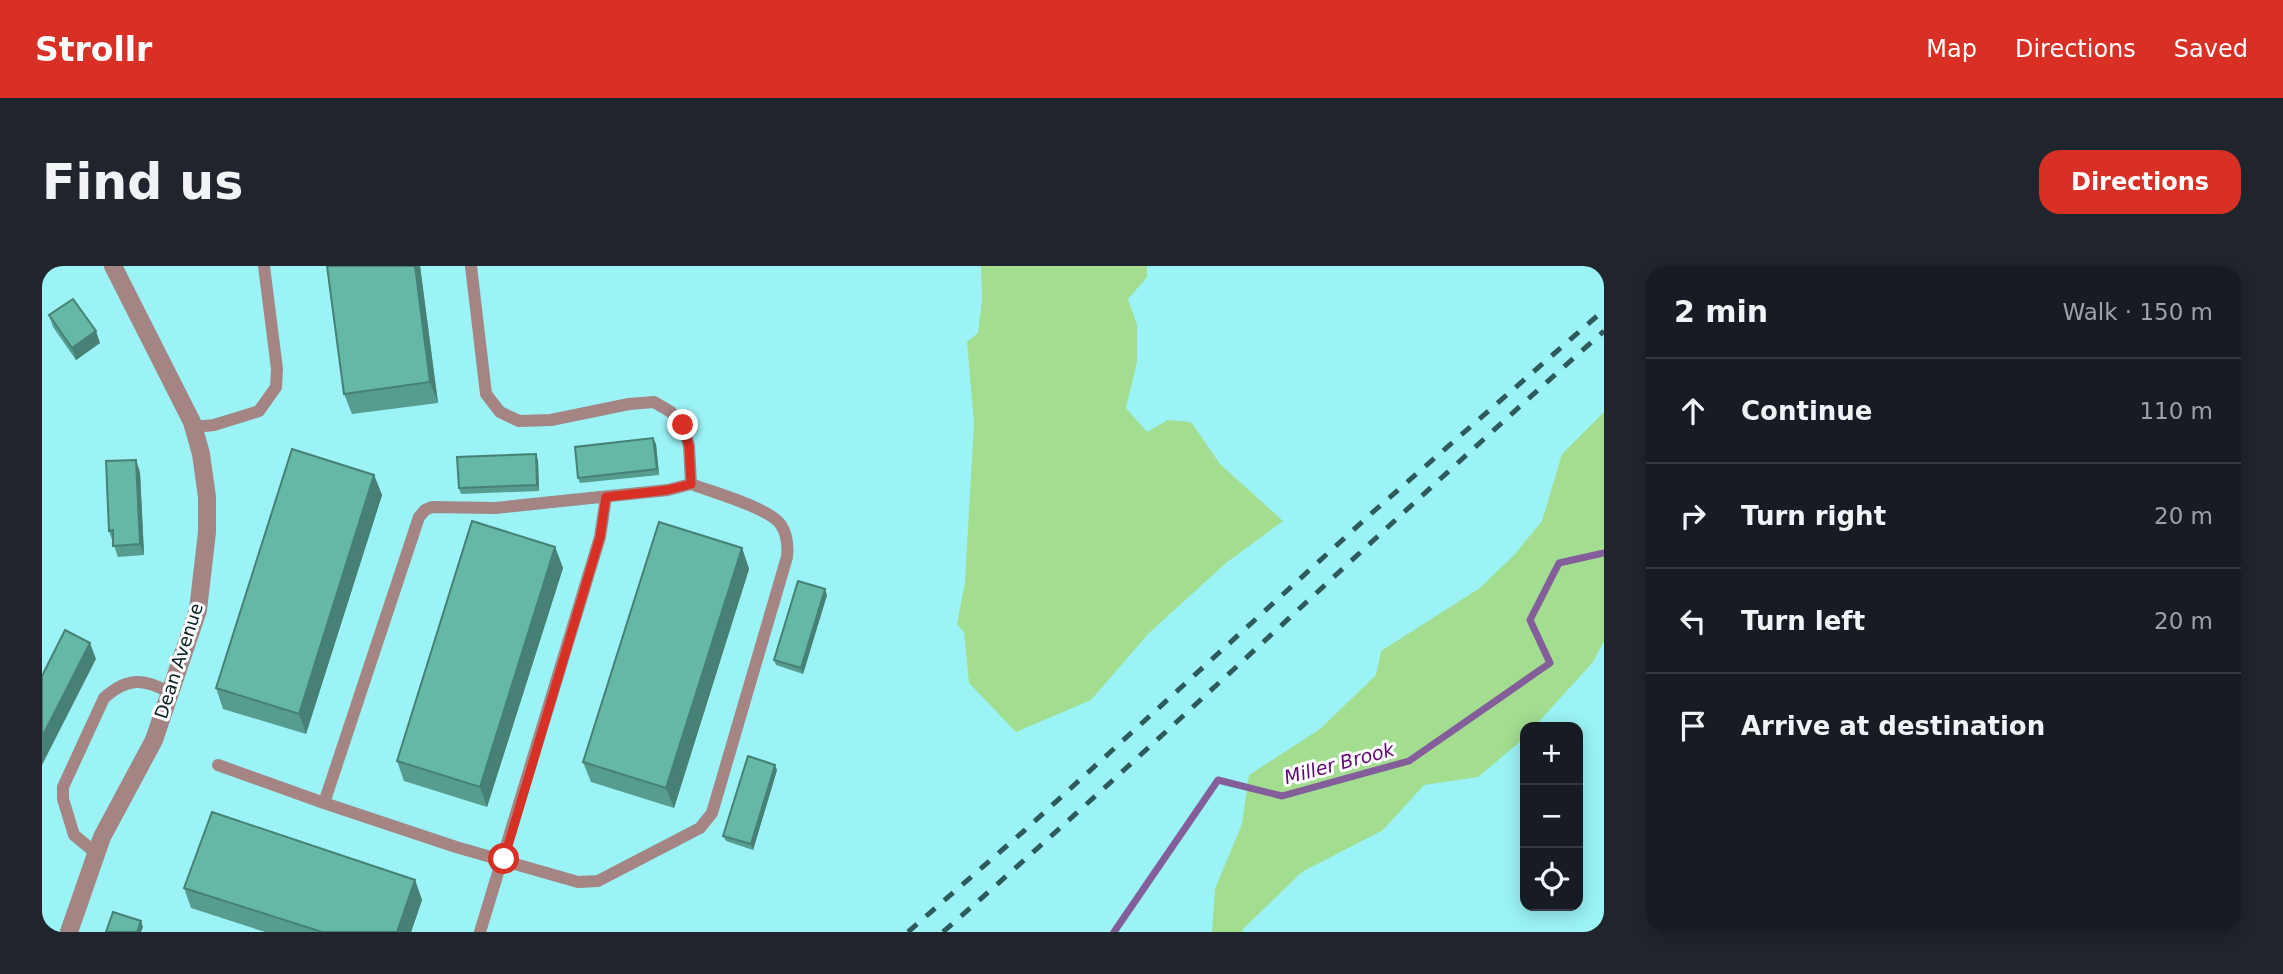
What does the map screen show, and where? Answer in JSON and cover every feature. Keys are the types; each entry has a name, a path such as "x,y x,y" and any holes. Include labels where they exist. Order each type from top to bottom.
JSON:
{"street":[{"name":"Dean Avenue","path":"69,932 102,837 154,740 198,610 205,566 207,497 194,427 113,266"}],"lane":[{"path":"194,427 214,425 258,411 276,387 277,369 264,266"},
{"path":"471,266 486,394 500,412 519,421 551,420 629,404 653,402 671,412 683,425 689,446 691,484"},
{"path":"218,765 324,803 456,847 578,883 597,881 701,828 712,813 788,557 788,545 781,525 770,515 691,484 667,490 495,508 432,507 425,510 419,517 324,803"},
{"path":"480,932 600,537 606,497"},
{"path":"96,853 74,835 63,799 63,786 104,698 115,687 135,681 153,683 170,692"}],"green space":[{"path":"981,266 1147,266 1147,277 1128,299 1137,325 1137,362 1126,408 1147,432 1168,420 1191,422 1220,464 1283,521 1226,563 1149,633 1091,700 1016,732 969,683 964,632 957,624 965,582 974,423 967,342 978,333 982,300"},
{"path":"1604,412 1604,641 1593,662 1539,722 1520,722 1520,741 1478,777 1424,785 1383,830 1302,872 1242,930 1243,932 1212,932 1215,889 1242,824 1249,775 1320,729 1376,675 1381,651 1480,588 1514,555 1542,521 1562,454"}],"building":[{"path":"327,266 415,266 430,382 344,394"},
{"path":"73,299 96,331 72,348 49,315"},
{"path":"653,438 657,469 578,478 575,447"},
{"path":"292,449 374,475 299,714 216,688"},
{"path":"536,454 537,485 459,488 457,457"},
{"path":"136,460 140,544 113,546 113,530 109,531 106,461"},
{"path":"472,521 555,547 480,787 397,761"},
{"path":"659,522 742,548 666,788 583,762"},
{"path":"798,581 825,589 801,668 774,660"},
{"path":"65,630 90,643 42,737 42,676"},
{"path":"748,756 775,765 751,844 723,836"},
{"path":"212,812 415,880 397,932 322,932 184,888"},
{"path":"113,912 141,921 137,932 106,932"}],"waterway":[{"name":"Miller Brook","path":"1114,932 1218,780 1282,796 1409,761 1550,663 1530,620 1559,563 1604,553"}],"railway":[{"path":"908,932 1025,830 1373,512 1604,310"},
{"path":"943,932 1604,331"}],"route":[{"path":"504,859 600,537 606,497 667,490 691,484 689,446 683,425"}]}
